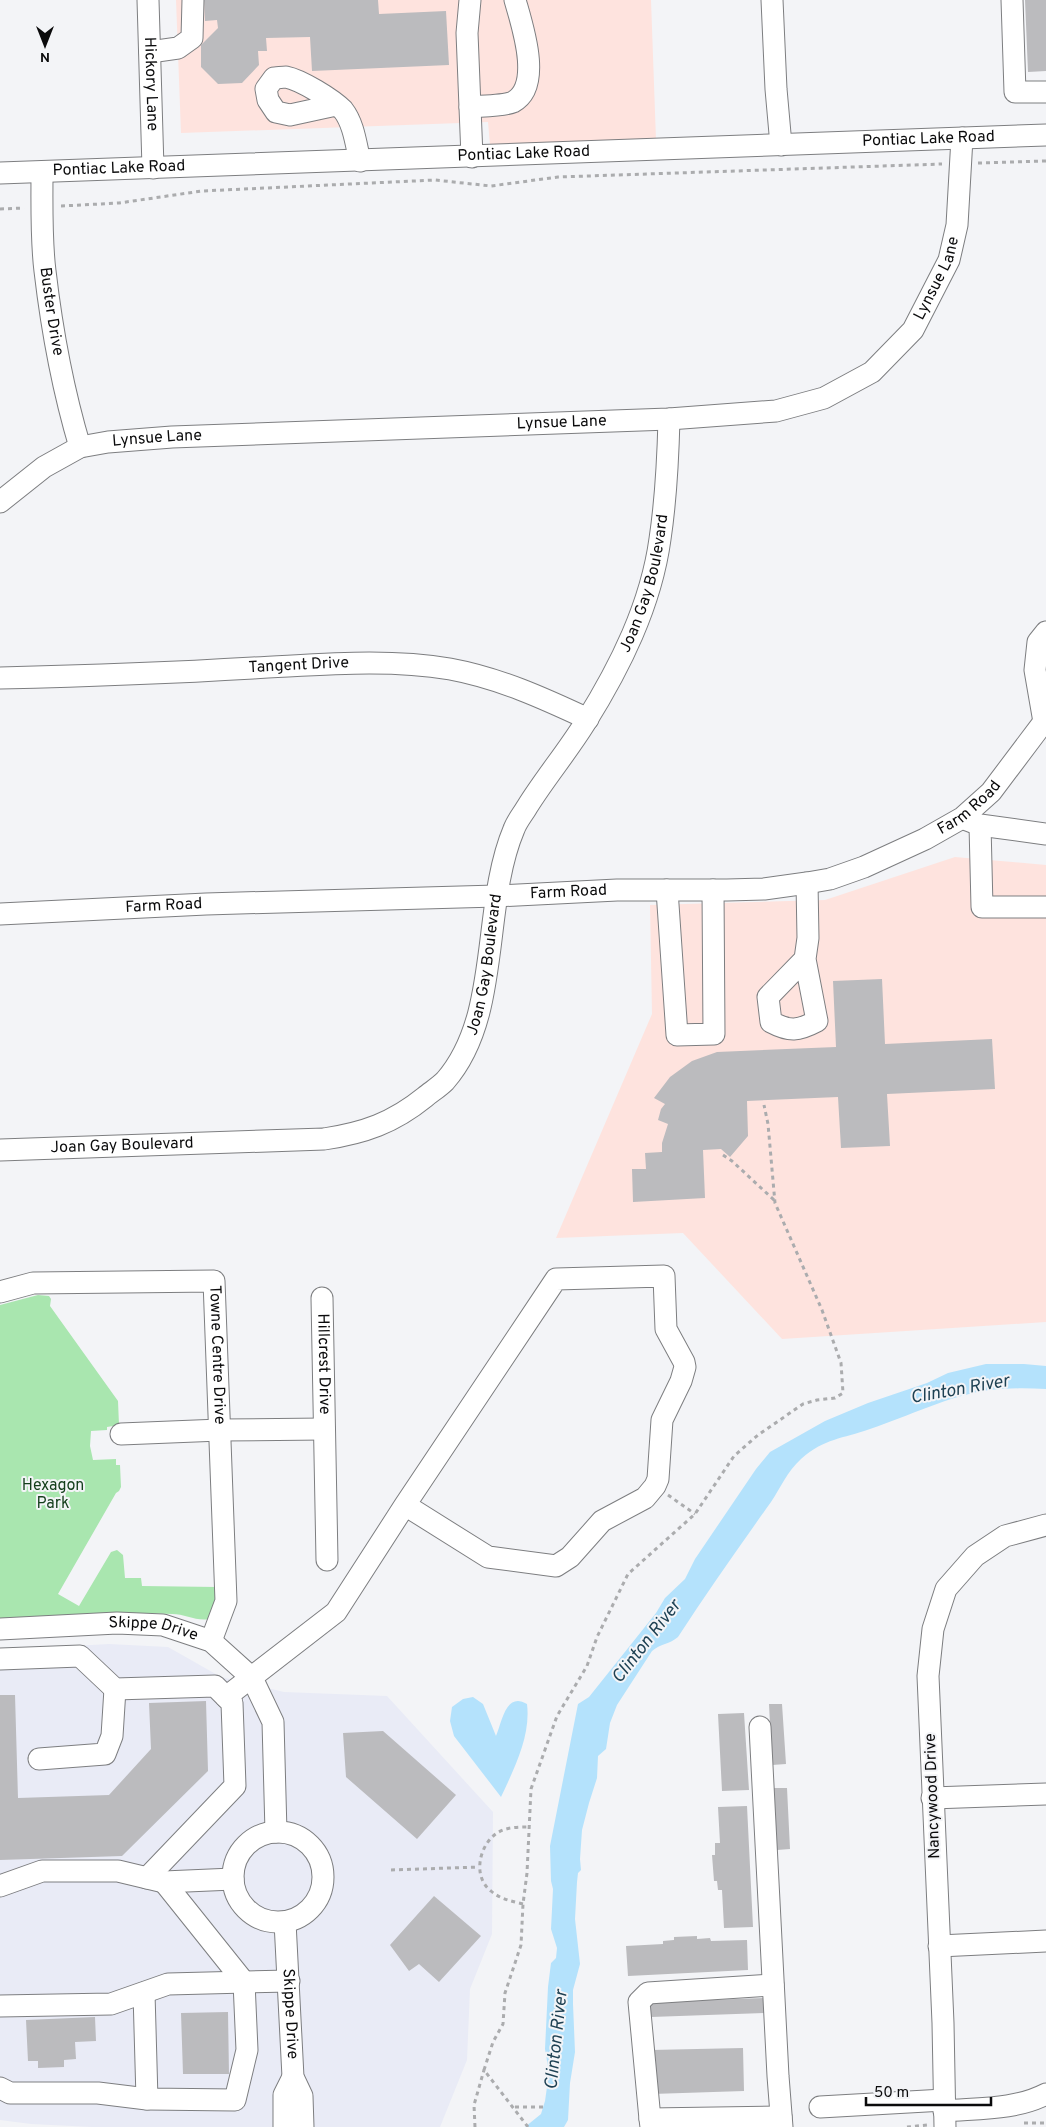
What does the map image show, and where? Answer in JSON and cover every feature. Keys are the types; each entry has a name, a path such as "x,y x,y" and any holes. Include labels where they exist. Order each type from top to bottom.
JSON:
{"street":[{"name":"Hickory Lane","path":"148,0 153,168"},
{"path":"150,52 178,48 192,38 194,0"},
{"path":"470,0 467,33 472,157"},
{"path":"470,107 512,102 526,90 529,72 527,52 524,32 515,0"},
{"path":"772,0 781,145"},
{"path":"1012,0 1015,92 1046,92"},
{"path":"336,106 343,111 353,132 360,161"},
{"name":"Pontiac Lake Road","path":"0,174 1046,135"},
{"name":"Lynsue Lane","path":"0,502 44,467 80,447 108,442 172,436 669,419 776,411 824,398 872,372 914,330 949,260 957,225 962,138"},
{"name":"Buster Drive","path":"42,172 45,270 56,345 68,404 80,447"},
{"name":"Joan Gay Boulevard","path":"0,1150 324,1139 356,1134 384,1124 413,1107 444,1082 464,1052 482,1005 500,869 514,827 539,788 574,741 605,692 630,641 650,584 660,540 668,462 669,419"},
{"path":"1045,720 1035,670 1038,642 1046,632"},
{"name":"Tangent Drive","path":"0,678 402,663 450,669 508,683 588,719"},
{"name":"Farm Road","path":"0,914 206,904 496,896 617,890 764,888 830,879 864,867 925,839 971,821 1045,720"},
{"path":"1046,834 971,821 983,884 982,907 1046,907"},
{"path":"805,959 808,938 807,883"},
{"path":"668,890 677,1035 714,1034 713,890"},
{"path":"226,1696 336,1612 405,1505 556,1279 664,1276 666,1330 685,1367 681,1381 662,1420 658,1479 655,1486 640,1502 602,1521 570,1557 561,1564 550,1567 488,1557 405,1505"},
{"name":"Towne Centre Drive","path":"0,1292 33,1283 214,1281 226,1601 211,1641"},
{"name":"Hillcrest Drive","path":"322,1298 327,1560"},
{"name":"Hillcrest Drive","path":"121,1434 220,1430 324,1429"},
{"name":"Nancywood Drive","path":"945,2113 928,1676 933,1629 946,1589 975,1556 1005,1536 1046,1525"},
{"name":"Skippe Drive","path":"0,1629 117,1623 163,1625 211,1641 252,1678 273,1722 276,1832"},
{"path":"79,1624 80,1656"},
{"path":"0,1658 80,1656 115,1689 215,1686 232,1703 235,1786 156,1880"},
{"path":"39,1759 105,1754 112,1736 115,1689"},
{"path":"760,1727 782,2122 650,2123 639,2002 648,1993 773,1985"},
{"path":"932,1798 1046,1794"},
{"path":"276,1832 290,1834 303,1840 313,1849 320,1862 323,1875 321,1889 315,1902 306,1912 285,1922 264,1920 250,1913 240,1901 234,1887 233,1871 238,1856 248,1844 261,1836 276,1832"},
{"path":"0,1886 42,1872 118,1871 156,1880 234,1880"},
{"path":"0,2088 10,2093 98,2093 147,2099 235,2100 247,2050 244,1982 156,1880"},
{"name":"Skippe Drive","path":"285,1922 293,2077 302,2096 303,2127"},
{"path":"939,1946 1046,1941"},
{"path":"0,2006 111,2004 168,1984 289,1981"},
{"path":"144,1993 147,2099"},
{"name":"Skippe Drive","path":"284,2127 284,2095 293,2077"},
{"path":"820,2107 945,2113 1017,2105 1030,2102 1046,2094"}],"path":[{"path":"0,209 119,203 202,191 435,180 491,186 558,177 1046,161"},
{"path":"475,2127 474,2104 493,2042 503,2024 505,1993 520,1945 527,1873 531,1789 557,1716 587,1666 597,1637 628,1574 695,1514 734,1456 758,1435 803,1404 842,1396 843,1393 841,1363 822,1310 774,1200 768,1124 764,1105"},
{"path":"723,1155 774,1200"},
{"path":"655,1486 695,1514"},
{"path":"523,1904 504,1900 489,1890 482,1877 480,1867 482,1855 491,1837 503,1830 530,1827"},
{"path":"391,1870 480,1867"},
{"path":"484,2070 528,2127"},
{"path":"514,2107 543,2107"}],"shaded area":[{"path":"176,0 651,0 656,140 490,145 488,122 181,133"},
{"path":"955,857 1046,865 1046,1322 782,1339 683,1233 556,1238 652,1014 650,905 825,900"},
{"path":"109,1644 168,1647 221,1677 284,1692 387,1696 493,1812 492,1934 470,1989 467,2060 440,2127 92,2127 31,2124 0,2120 0,1650"}],"green space":[{"name":"Hexagon Park","path":"38,1295 49,1296 51,1299 50,1306 118,1401 119,1425 107,1427 107,1430 91,1431 90,1446 93,1460 116,1459 116,1465 120,1465 121,1487 58,1594 79,1606 111,1552 117,1550 123,1555 125,1578 141,1578 142,1586 217,1587 217,1601 213,1618 198,1619 177,1614 129,1614 0,1619 0,1305"}],"water":[{"name":"Clinton River","path":"986,1364 1046,1366 1046,1389 996,1389 959,1397 834,1440 810,1452 788,1474 771,1502 678,1637 652,1651 617,1705 610,1723 606,1749 598,1756 597,1778 582,1830 581,1870 578,1873 575,1919 580,1964 573,1990 575,2052 570,2083 568,2120 564,2127 525,2127 541,2114 549,2073 545,2049 548,1987 551,1963 556,1958 557,1948 551,1929 553,1889 550,1846 578,1704 589,1697 656,1613 665,1598 685,1579 695,1559 756,1469 770,1452 825,1421 868,1403 927,1383 948,1373"},
{"path":"473,1697 483,1704 496,1736 503,1716 510,1705 520,1701 527,1704 528,1716 524,1740 516,1764 501,1797 454,1736 450,1721 452,1707 463,1699"}],"building":[{"path":"204,0 378,0 379,14 446,11 449,65 312,71 310,37 266,38 267,51 258,51 259,65 242,83 218,84 201,67 201,45 218,28 217,20 205,21"},
{"path":"1025,0 1046,0 1046,71 1028,72"},
{"path":"882,979 885,1044 992,1039 995,1089 887,1094 890,1146 841,1148 838,1097 747,1101 748,1136 730,1157 721,1149 703,1150 705,1198 633,1202 632,1169 646,1169 645,1153 662,1152 662,1143 668,1124 658,1120 661,1109 665,1104 654,1098 670,1077 692,1061 717,1052 836,1047 833,981"},
{"path":"0,1695 15,1695 18,1798 109,1795 151,1749 149,1703 206,1701 208,1771 122,1856 0,1860"},
{"path":"769,1704 782,1704 786,1764 772,1765"},
{"path":"744,1713 749,1790 722,1791 718,1714"},
{"path":"383,1731 456,1795 417,1839 346,1777 343,1733"},
{"path":"774,1788 787,1788 790,1849 777,1850"},
{"path":"747,1806 753,1927 724,1928 722,1890 718,1890 717,1881 714,1881 712,1855 715,1855 715,1843 720,1843 718,1807"},
{"path":"434,1896 481,1936 439,1982 419,1964 409,1971 390,1945"},
{"path":"697,1936 697,1939 710,1938 711,1941 747,1940 748,1970 628,1976 626,1946 663,1944 663,1941 674,1940 674,1937"},
{"path":"765,1998 765,2013 651,2017 650,2002"},
{"path":"228,2012 229,2074 183,2074 181,2013"},
{"path":"95,2017 96,2041 75,2042 76,2059 64,2060 64,2067 38,2068 38,2061 28,2061 26,2020"},
{"path":"743,2048 744,2091 652,2094 651,2050"}]}
